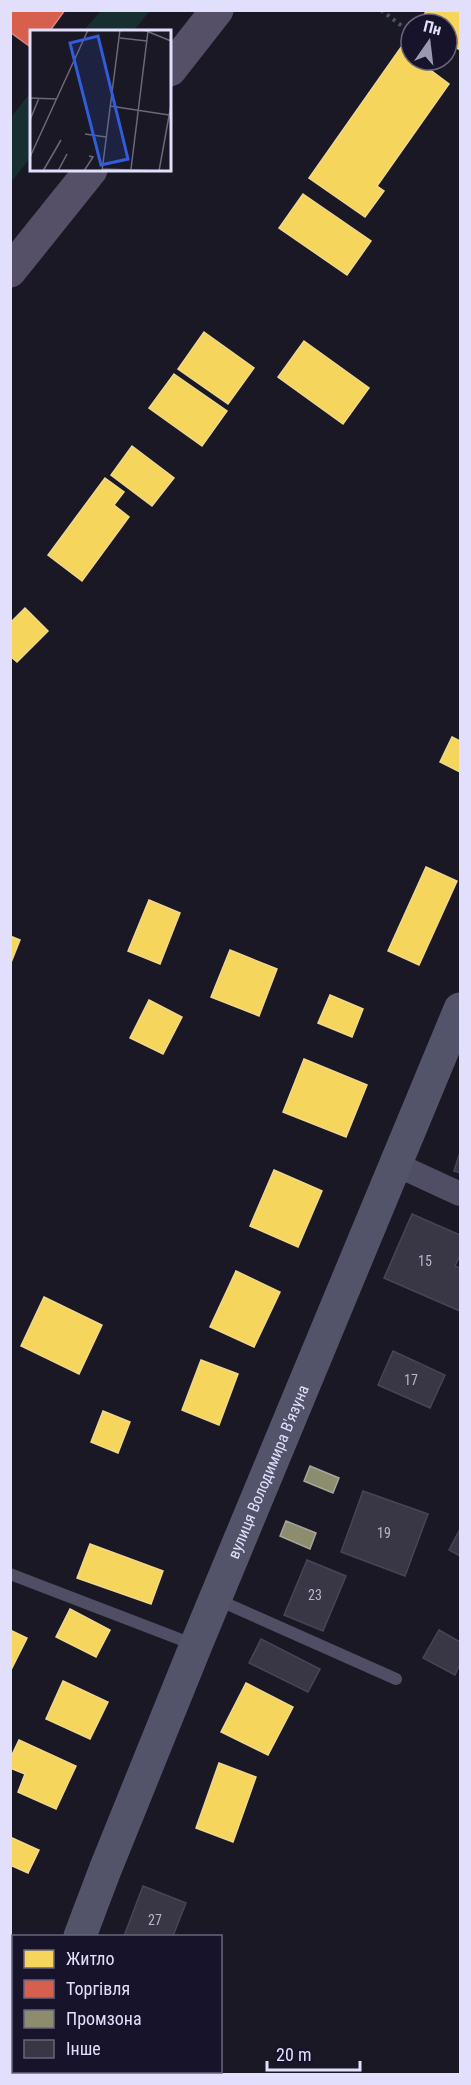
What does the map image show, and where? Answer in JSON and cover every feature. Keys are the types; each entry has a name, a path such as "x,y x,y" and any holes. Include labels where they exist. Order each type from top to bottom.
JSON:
{"main road":[{"path":"171,69 217,10"},
{"path":"10,271 90,171"},
{"name":"вулиця Володимира В'язуна","path":"80,1935 215,1598 460,1009"}],"street":[{"path":"395,1164 460,1194"}],"lane":[{"path":"10,1574 196,1645"},
{"path":"215,1598 396,1679"}],"path":[{"path":"381,10 399,24"}],"green space":[{"path":"101,10 150,11 134,30 84,30"},
{"path":"30,93 30,158 11,182 11,117"}],"building: Житло":[{"path":"427,10 460,10 460,50 459,12 426,12"},
{"path":"399,50 399,72 433,72 449,84 377,186 384,191 365,217 309,178"},
{"path":"303,194 371,241 347,275 279,228"},
{"path":"204,332 254,368 228,404 178,369"},
{"path":"304,341 369,388 343,424 278,377"},
{"path":"174,374 227,411 202,446 149,408"},
{"path":"132,446 174,478 152,506 111,475"},
{"path":"105,478 124,492 114,505 129,517 82,581 48,555"},
{"path":"25,608 48,631 17,662 10,656 10,623"},
{"path":"452,737 460,741 460,772 440,762"},
{"path":"426,867 457,881 419,965 388,951"},
{"path":"149,900 180,913 160,964 128,951"},
{"path":"10,936 20,940 10,965"},
{"path":"230,950 277,969 259,1016 211,997"},
{"path":"330,995 363,1009 352,1037 318,1023"},
{"path":"149,1000 182,1017 163,1054 130,1038"},
{"path":"304,1059 367,1085 346,1137 283,1112"},
{"path":"274,1170 322,1191 298,1247 250,1226"},
{"path":"236,1271 280,1292 254,1347 210,1327"},
{"path":"44,1297 102,1325 79,1374 21,1346"},
{"path":"201,1360 238,1374 219,1425 182,1410"},
{"path":"103,1411 130,1422 118,1453 91,1442"},
{"path":"90,1544 163,1571 151,1604 77,1578"},
{"path":"70,1609 110,1630 96,1657 56,1637"},
{"path":"10,1630 27,1638 10,1672"},
{"path":"63,1681 108,1702 90,1739 46,1719"},
{"path":"246,1683 293,1707 268,1755 221,1732"},
{"path":"19,1740 76,1766 56,1809 18,1792 25,1774 10,1768 10,1759"},
{"path":"219,1763 256,1777 233,1842 196,1828"},
{"path":"10,1837 39,1850 28,1873 10,1865"},
{"path":"10,1964 12,1966 12,1986 10,1988"}],"building: Торгівля":[{"path":"10,10 65,10 50,30 30,30 30,47 10,32"}],"building: Промзона":[{"path":"310,1466 339,1478 333,1493 304,1481"},
{"path":"286,1521 316,1533 310,1549 280,1536"}],"building: Інше":[{"path":"460,1152 460,1173 454,1171"},
{"path":"412,1214 460,1235 460,1255 455,1266 460,1268 460,1311 384,1278"},
{"path":"393,1351 445,1375 430,1408 378,1385"},
{"path":"363,1491 428,1514 405,1576 341,1552"},
{"path":"460,1529 460,1556 449,1550"},
{"path":"307,1560 346,1576 323,1631 284,1615"},
{"path":"439,1630 460,1642 460,1664 455,1675 423,1658"},
{"path":"261,1639 320,1669 308,1692 249,1663"},
{"path":"143,1886 186,1903 173,1935 124,1935"}]}
